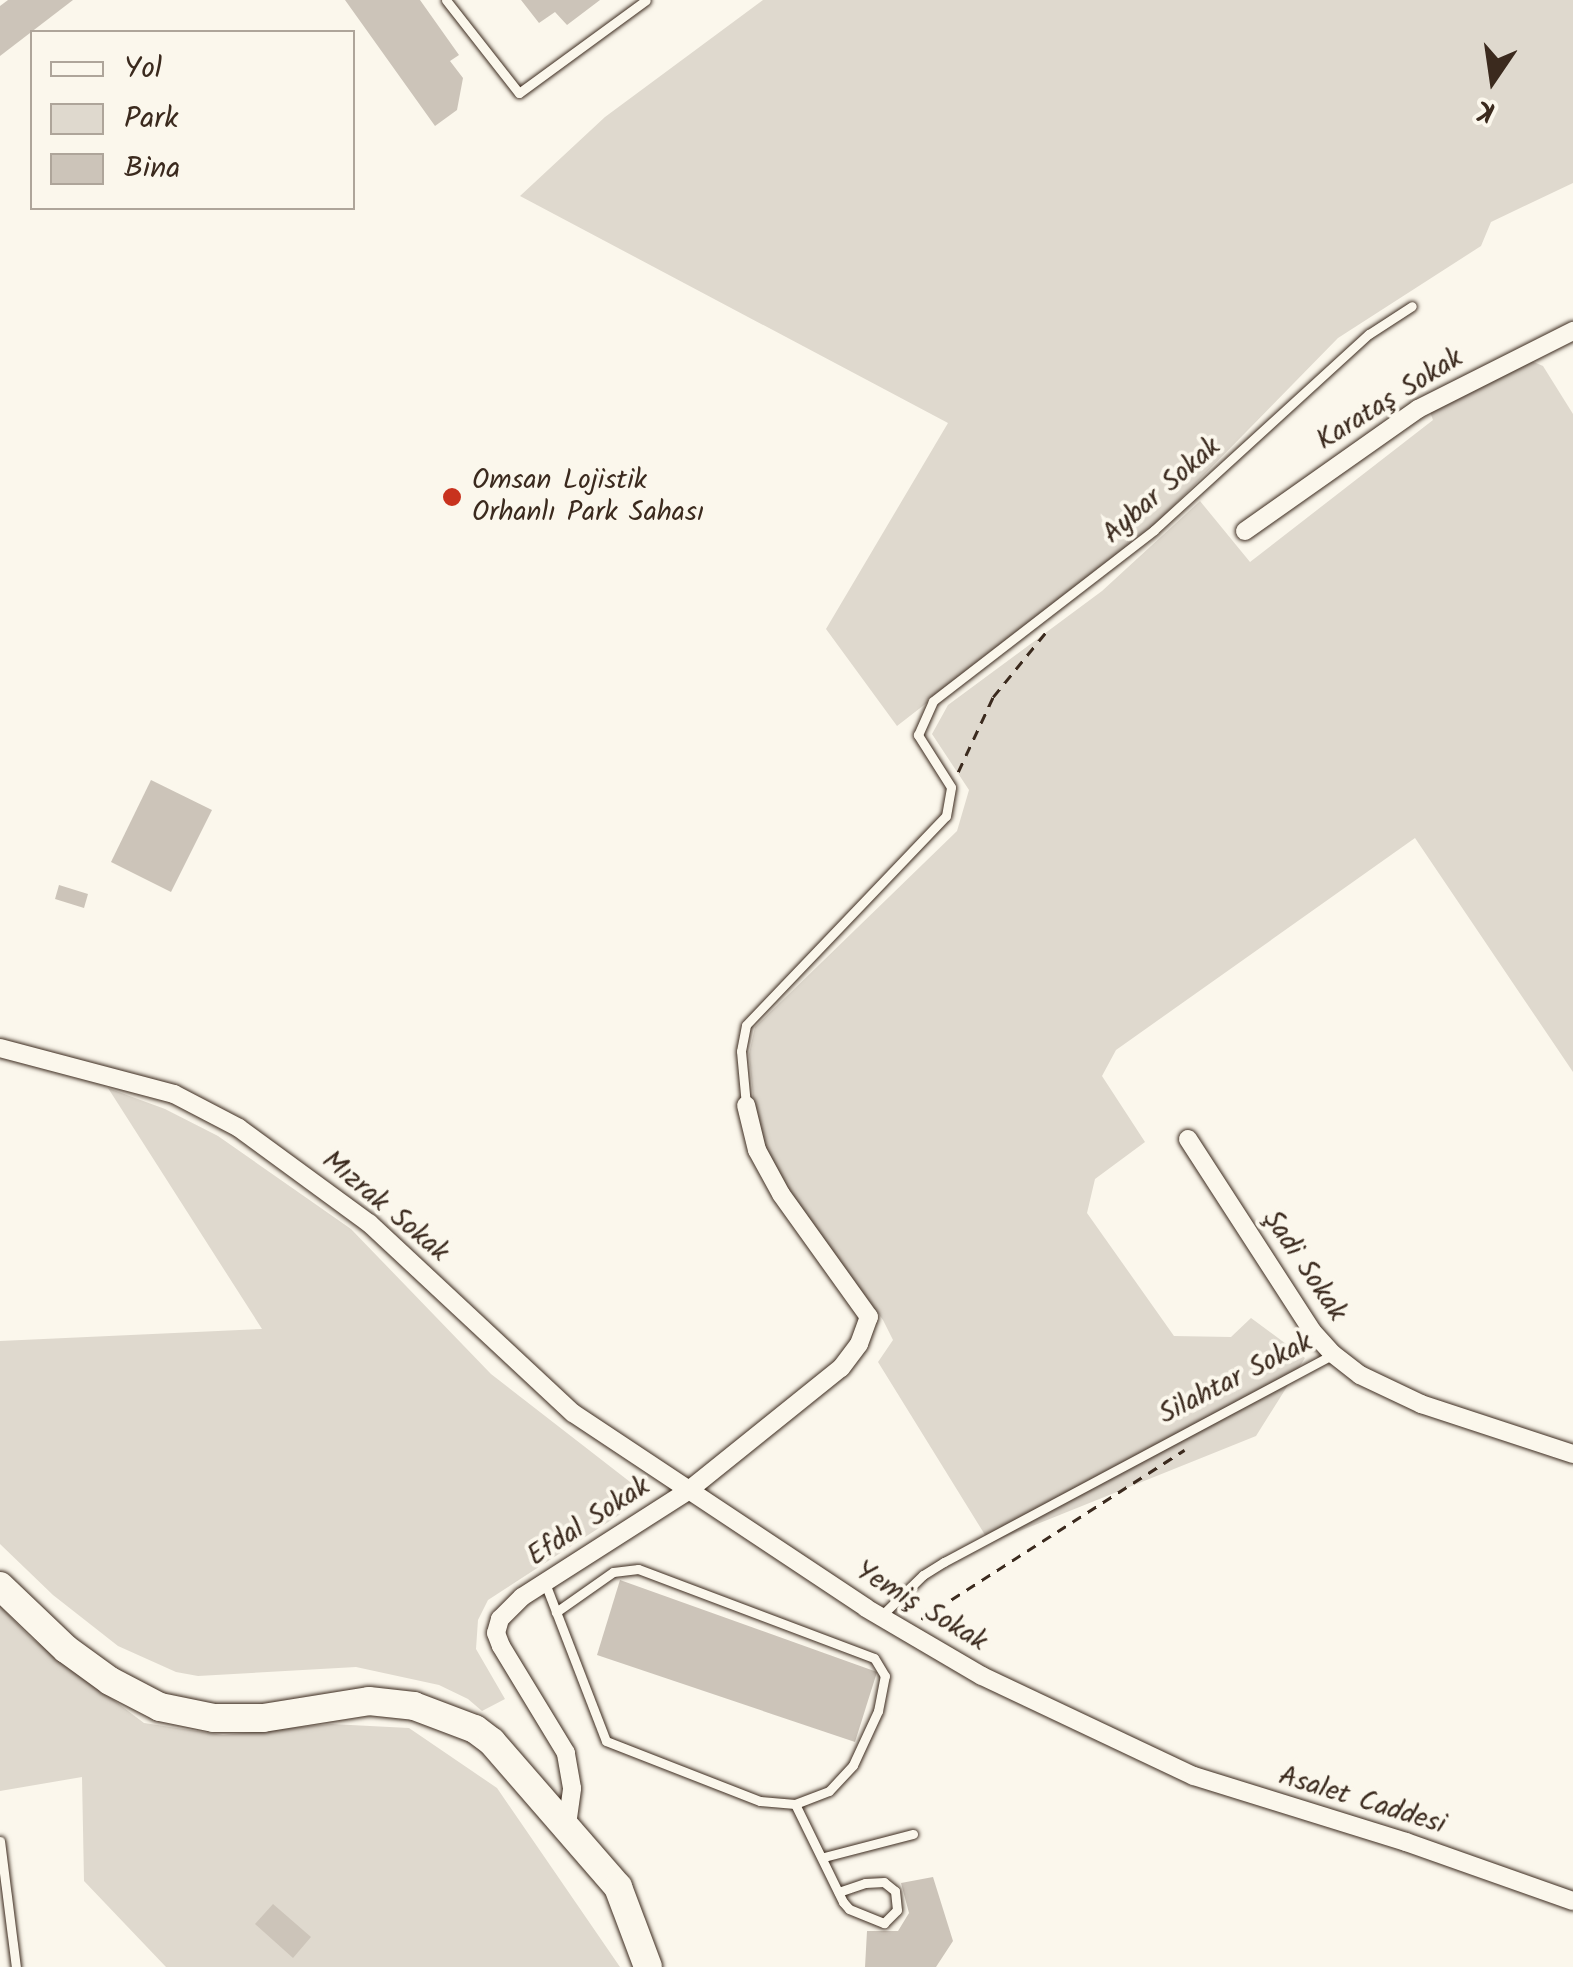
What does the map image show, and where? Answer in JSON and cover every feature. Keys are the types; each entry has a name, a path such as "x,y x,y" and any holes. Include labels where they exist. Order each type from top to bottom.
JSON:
{"main road":[{"path":"0,1586 66,1649 110,1682 160,1707 214,1718 263,1718 369,1702 414,1706 456,1720 492,1742 618,1887 648,1967"}],"street":[{"name":"Karataş Sokak","path":"1245,531 1418,409 1573,331"},
{"name":"Mızrak Sokak","path":"0,1048 174,1094 239,1128 369,1223 538,1386 689,1490"},
{"name":"Efdal Sokak","path":"567,1825 572,1788 566,1753 496,1632 508,1608 689,1490 841,1368 860,1344 870,1318 781,1194 757,1150 746,1105"},
{"name":"Şadi Sokak","path":"1188,1139 1312,1332 1333,1354 1360,1375 1420,1404 1573,1454"},
{"name":"Yemiş Sokak","path":"689,1490 903,1631 982,1676 1136,1750"},
{"name":"Asalet Caddesi","path":"1136,1750 1210,1781 1406,1842 1573,1901"}],"lane":[{"path":"446,0 519,93 646,0"},
{"name":"Aybar Sokak","path":"951,787 918,734 933,702 1154,530 1369,334 1412,306"},
{"path":"746,1105 741,1051 746,1025 946,816 951,787"},
{"name":"Silahtar Sokak","path":"880,1616 922,1575 944,1562 1333,1354"},
{"path":"545,1583 556,1612 606,1741 760,1801 795,1804 818,1797 838,1784 863,1747 885,1684 882,1668 874,1658 638,1569 613,1572 556,1612"},
{"path":"795,1804 824,1857 839,1892 849,1909 874,1922 884,1922 897,1910 896,1895 884,1882 839,1892"},
{"path":"824,1857 913,1834"},
{"path":"0,1841 16,1967"}],"path":[{"path":"951,787 992,697 1052,626"},
{"name":"Silahtar Sokak","path":"903,1631 1184,1450"}],"green space":[{"path":"763,0 1573,0 1573,183 1491,222 1481,246 1338,338 1153,527 897,726 826,629 948,423 520,196 605,117"},
{"path":"1527,359 1543,366 1573,414 1573,1072 1415,838 1116,1050 1102,1076 1145,1142 1095,1179 1087,1213 1174,1336 1231,1337 1251,1318 1305,1358 1256,1436 990,1543 878,1362 893,1340 883,1320 774,1171 755,1117 749,1054 755,1027 957,831 969,790 932,734 948,705 1102,591 1200,501 1250,562 1433,420 1430,412"},
{"path":"108,1088 165,1109 218,1136 351,1229 491,1374 634,1485 636,1500 619,1515 488,1600 478,1620 476,1649 505,1699 482,1711 468,1699 439,1685 356,1667 198,1676 176,1672 118,1646 53,1595 0,1544 0,1341 262,1329"},
{"path":"0,1606 30,1637 144,1723 223,1735 331,1724 409,1728 497,1788 620,1967 166,1967 84,1881 82,1777 0,1791"}],"building":[{"path":"8,0 73,0 0,56 0,6"},
{"path":"345,0 420,0 459,55 450,61 463,78 457,110 435,126"},
{"path":"521,0 600,0 567,25 555,12 539,23"},
{"path":"151,780 212,810 171,892 111,862"},
{"path":"59,885 88,894 84,908 55,899"},
{"path":"620,1580 877,1672 855,1742 597,1655"},
{"path":"933,1877 953,1941 936,1967 865,1967 867,1931 898,1931 909,1913 901,1883"},
{"path":"273,1904 311,1937 293,1958 255,1924"}],"place":[{"name":"Omsan Lojistik Orhanlı Park Sahası","path":"452,497"}]}
